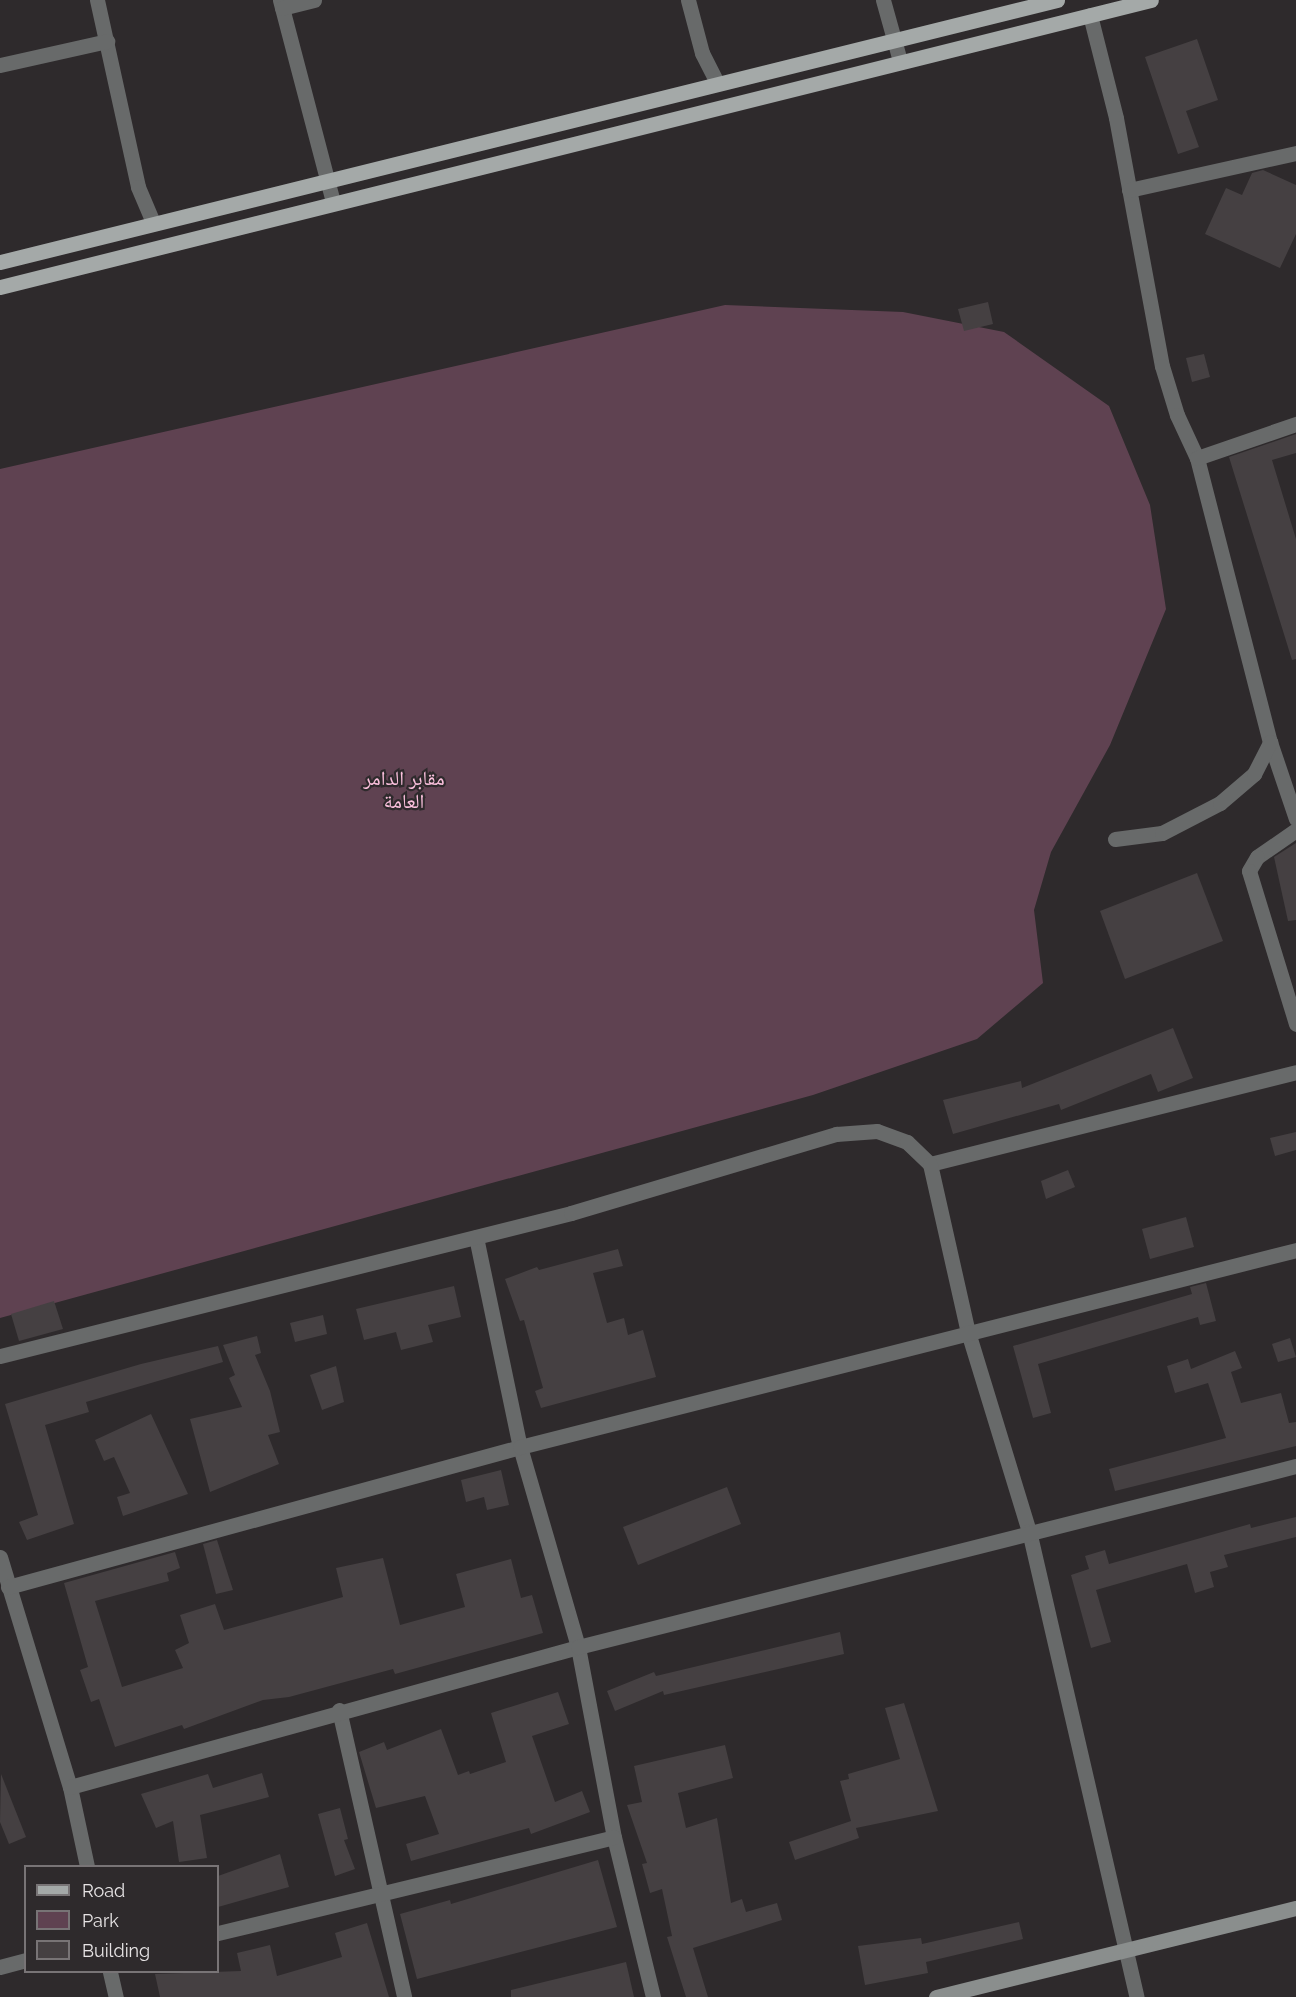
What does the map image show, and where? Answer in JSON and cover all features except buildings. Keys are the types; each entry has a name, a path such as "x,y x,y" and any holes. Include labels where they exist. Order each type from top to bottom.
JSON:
{"main road":[{"path":"0,262 1057,0"},
{"path":"0,287 333,202 1152,0"}],"street":[{"path":"97,0 138,187 153,224"},
{"path":"314,0 281,4 333,202"},
{"path":"688,0 702,53 717,84"},
{"path":"883,0 900,61"},
{"path":"1090,15 1116,118 1162,366 1177,415 1197,458 1270,742 1296,819"},
{"path":"0,65 107,41"},
{"path":"1129,190 1296,153"},
{"path":"1197,458 1296,424"},
{"path":"1115,839 1162,832 1220,803 1254,774 1270,742"},
{"path":"1296,830 1257,856 1249,871 1296,1024"},
{"path":"930,1164 1296,1072"},
{"path":"0,1356 570,1213 836,1134 877,1131 907,1142 930,1164 968,1332 1029,1531 1137,1997"},
{"path":"476,1237 520,1447 578,1647 614,1838 653,1997"},
{"path":"8,1587 520,1447 1296,1250"},
{"path":"70,1787 339,1710 578,1647 1029,1531 1296,1466"},
{"path":"0,1557 70,1787 87,1865"},
{"path":"339,1710 378,1893 404,1997"},
{"path":"219,1933 614,1838"},
{"path":"936,1997 1296,1908"},
{"path":"0,1967 24,1961"},
{"path":"110,1973 116,1997"}],"green space":[{"name":"مقابر الدامر العامة","path":"725,305 903,312 1004,332 1109,406 1150,505 1166,609 1110,745 1051,852 1034,910 1043,983 977,1039 813,1095 0,1318 0,469"}]}
